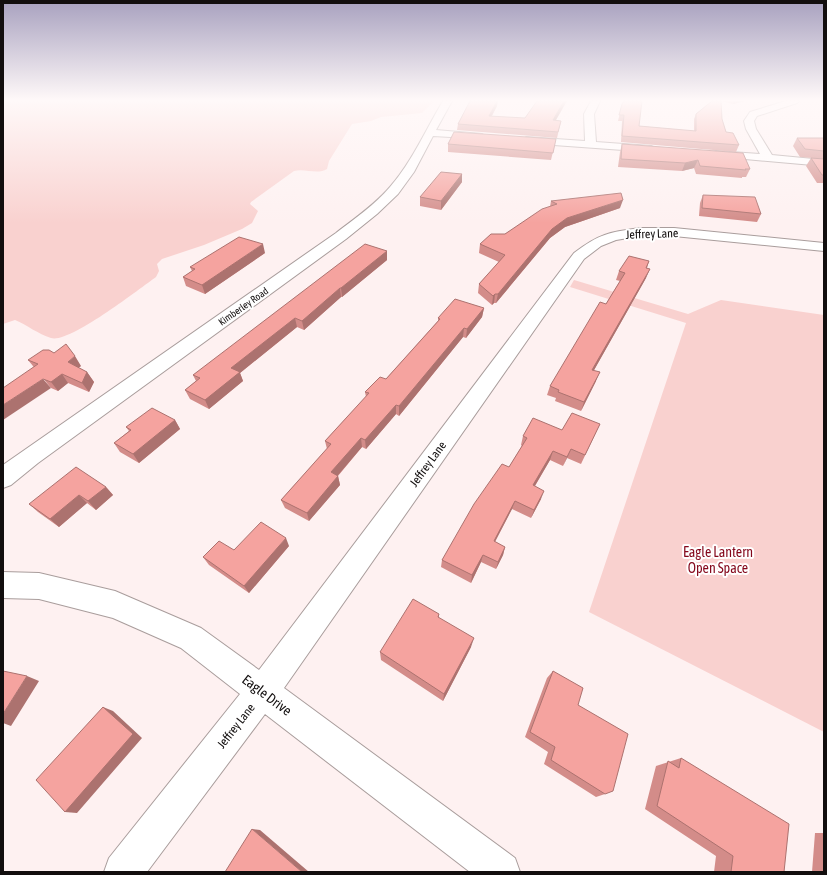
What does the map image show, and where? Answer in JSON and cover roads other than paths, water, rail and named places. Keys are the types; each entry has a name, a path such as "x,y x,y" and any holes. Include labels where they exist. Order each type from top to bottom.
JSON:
{"street":[{"name":"Kimberley Road","path":"3,478 30,457 341,236 372,212 394,191 408,172 425,142"},
{"path":"550,142 660,150"},
{"path":"759,142 768,158"},
{"path":"706,154 824,163"},
{"name":"Jeffrey Lane","path":"123,872 262,692 579,256 596,243 613,236 640,232 674,232 824,247"},
{"name":"Eagle Drive","path":"3,585 39,586 115,605 192,638 501,872"}],"park label":[{"name":"Eagle Lantern Open Space","path":"718,560"}]}
